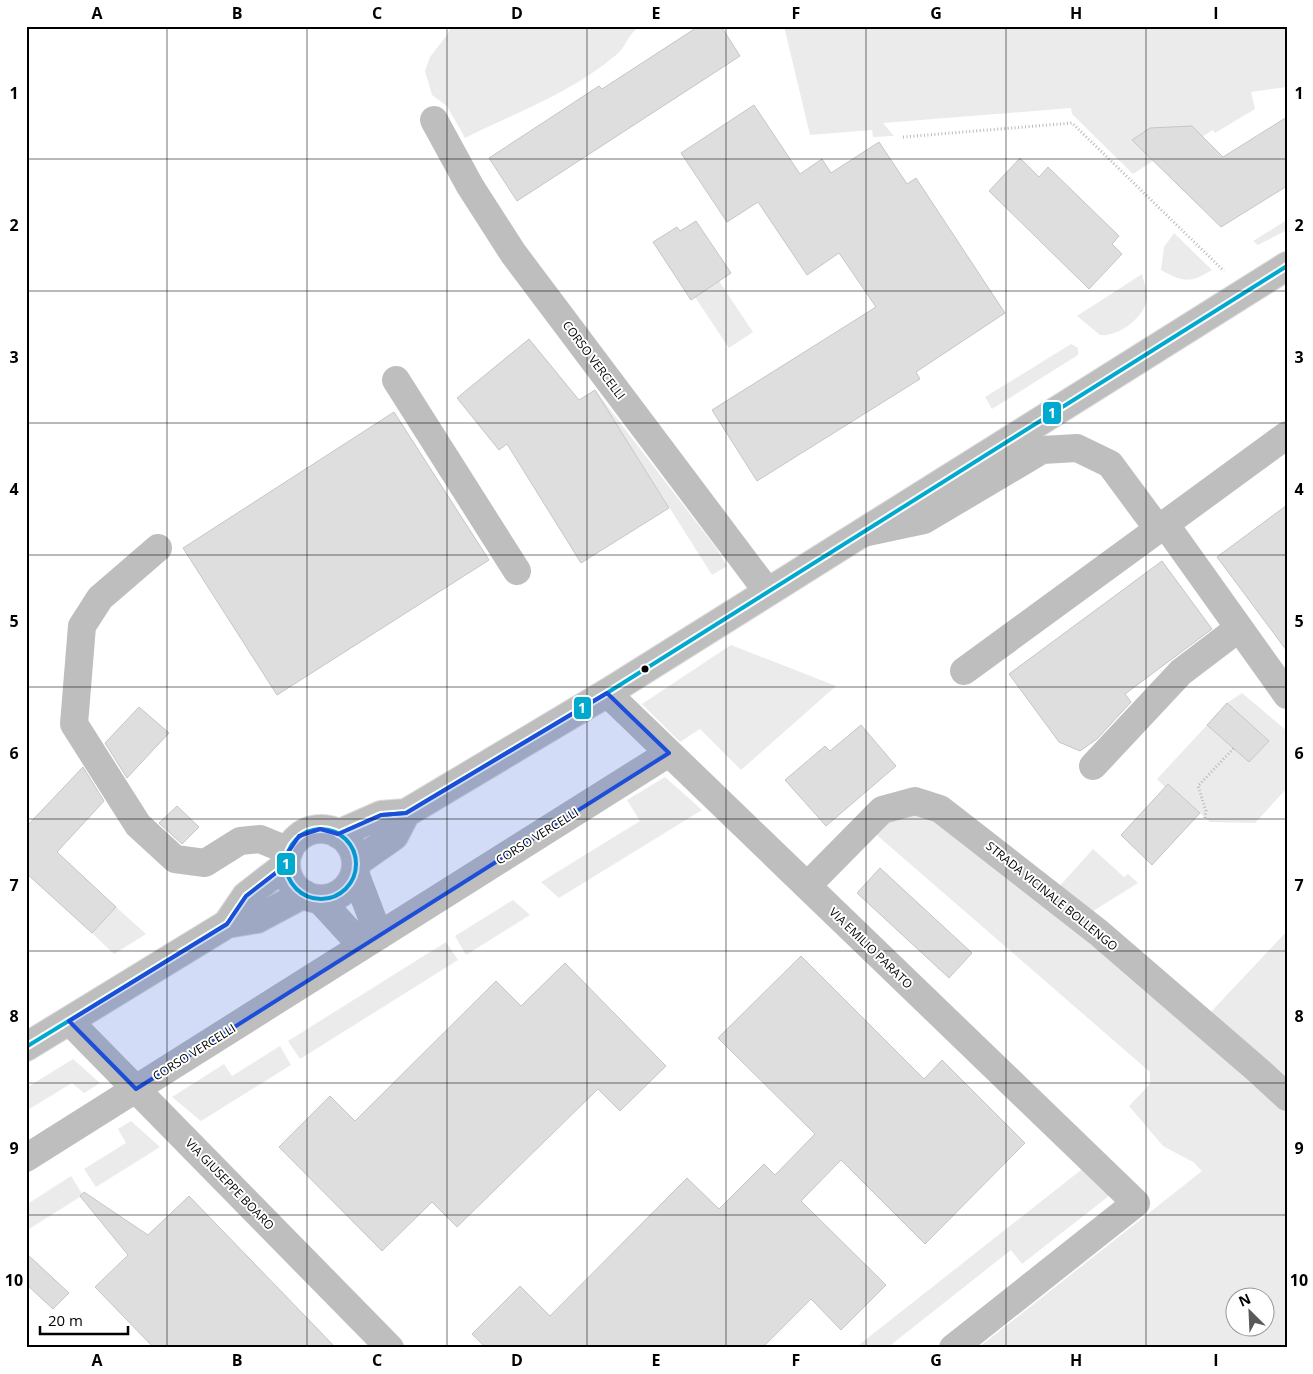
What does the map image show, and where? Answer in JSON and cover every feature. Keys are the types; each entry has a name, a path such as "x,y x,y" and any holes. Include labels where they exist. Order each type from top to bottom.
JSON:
{"street":[{"name":"CORSO VERCELLI","path":"434,120 470,186 502,238 767,591"},
{"path":"338,834 381,815 406,814 607,693 857,534 1287,266"},
{"path":"396,380 517,571"},
{"path":"964,670 1287,436"},
{"path":"857,534 924,520 1042,450 1076,448 1110,464 1239,628 1287,695"},
{"path":"158,548 100,598 82,626 74,724 138,825 175,859 205,863 240,841 260,839 288,858"},
{"path":"1093,766 1181,672 1239,628"},
{"name":"VIA EMILIO PARATO","path":"607,693 1136,1204 953,1348"},
{"name":"CORSO VERCELLI","path":"26,1158 669,753"},
{"name":"STRADA VICINALE BOLLENGO","path":"807,886 882,810 915,801 940,809 1099,933 1287,1097"},
{"path":"26,1047 227,924 257,920 312,897 331,898 342,892 351,883 356,868 394,836 406,814"},
{"path":"227,924 246,896 288,858 300,836 314,830 331,830 349,842 371,941"},
{"path":"288,858 290,880 371,941"},
{"name":"VIA GIUSEPPE BOARO","path":"69,1021 390,1348"}],"path":[{"path":"903,136 1072,123 1245,292"},
{"path":"1205,818 1206,811 1198,786 1234,748"}],"highlighted area":[{"path":"607,693 669,753 136,1089 69,1021 227,924 246,896 286,865 289,851 299,836 320,829 338,834 381,815 406,813"}],"shaded area":[{"path":"451,26 640,26 616,55 581,80 543,101 465,138 447,106 432,95 425,71 430,57 447,35"},
{"path":"784,26 1287,26 1287,87 1251,92 1255,109 1215,133 1213,130 1202,137 1150,129 1132,140 1153,161 1133,174 1072,114 1071,108 883,123 894,136 873,137 872,130 810,135"},
{"path":"1287,220 1287,230 1258,245 1253,241"},
{"path":"1174,233 1212,270 1197,278 1186,280 1161,270 1164,247"},
{"path":"1142,274 1147,295 1145,305 1136,319 1123,329 1115,333 1100,335 1077,316"},
{"path":"719,281 753,332 729,348 695,297"},
{"path":"1071,344 1078,348 1078,355 992,409 985,397"},
{"path":"595,390 717,549 727,566 712,575"},
{"path":"731,645 836,686 741,770 700,729 680,742 642,704"},
{"path":"1242,693 1287,731 1287,788 1255,823 1210,822 1168,784 1165,787 1157,779 1207,725 1249,762 1268,741 1227,703"},
{"path":"665,777 702,810 559,898 541,882 640,821 627,800"},
{"path":"907,812 944,821 1287,1107 1287,1348 978,1348 1202,1171 1193,1162 1163,1146 1129,1106 1150,1084 1150,1072 871,830"},
{"path":"1093,849 1124,877 1128,874 1138,883 1090,913 1057,889"},
{"path":"513,900 530,915 466,955 455,936"},
{"path":"116,907 146,934 114,954 92,933"},
{"path":"1287,931 1287,1085 1209,1014"},
{"path":"446,942 458,960 300,1059 288,1041"},
{"path":"280,1046 291,1065 201,1121 172,1097 224,1064 232,1076"},
{"path":"73,1059 100,1083 84,1093 72,1083 26,1111 26,1088"},
{"path":"131,1121 160,1147 96,1187 84,1169 126,1143 118,1129"},
{"path":"1086,1166 1114,1192 1022,1264 1011,1250 887,1348 855,1348"},
{"path":"71,1176 83,1195 26,1231 26,1205"}],"building":[{"path":"699,26 721,26 740,56 517,201 489,158 599,86 602,89"},
{"path":"754,105 800,174 822,159 831,173 879,142 907,184 916,178 1005,313 916,372 920,379 757,481 712,410 876,307 839,253 807,275 758,202 727,222 681,153"},
{"path":"1287,117 1287,186 1221,227 1132,140 1150,128 1192,126 1223,157"},
{"path":"1020,158 1039,177 1048,167 1119,236 1112,244 1122,254 1089,289 989,191"},
{"path":"696,221 731,273 691,300 653,242 677,227 680,231"},
{"path":"529,339 579,400 595,390 669,508 581,563 507,444 499,450 457,398"},
{"path":"394,412 489,560 277,695 183,548"},
{"path":"1287,505 1287,651 1217,557"},
{"path":"1162,561 1212,629 1125,694 1131,702 1097,739 1080,751 1059,742 1009,674"},
{"path":"1227,703 1269,741 1249,762 1207,725"},
{"path":"139,707 169,733 127,778 105,743"},
{"path":"861,725 896,766 826,826 785,780 825,746 830,751"},
{"path":"83,767 104,801 57,852 116,907 92,933 26,873 26,827"},
{"path":"1168,784 1200,813 1152,865 1121,835"},
{"path":"177,806 199,827 182,844 159,823"},
{"path":"880,868 972,953 949,978 857,893"},
{"path":"801,956 924,1079 942,1060 1025,1143 925,1244 841,1160 801,1201 886,1285 841,1330 811,1299 762,1348 486,1348 472,1334 520,1286 550,1316 687,1178 719,1209 764,1164 775,1175 815,1134 718,1038"},
{"path":"565,963 666,1066 620,1111 598,1089 457,1227 432,1202 382,1251 279,1147 330,1096 355,1121 496,981 521,1006"},
{"path":"84,1192 148,1235 189,1196 336,1348 154,1348 95,1287 128,1255 80,1196"},
{"path":"26,1253 69,1293 53,1309 26,1284"}],"transit line":[{"name":"1","path":"338,834 381,815 406,813 607,693 1287,266"},
{"name":"1","path":"321,829 334,832 346,839 353,851 356,864 353,877 346,889 334,896 321,899 308,896 296,889 289,877 286,864 289,851 296,839 308,832 321,829"},
{"name":"1","path":"26,1047 227,924 246,896 286,865"}]}
